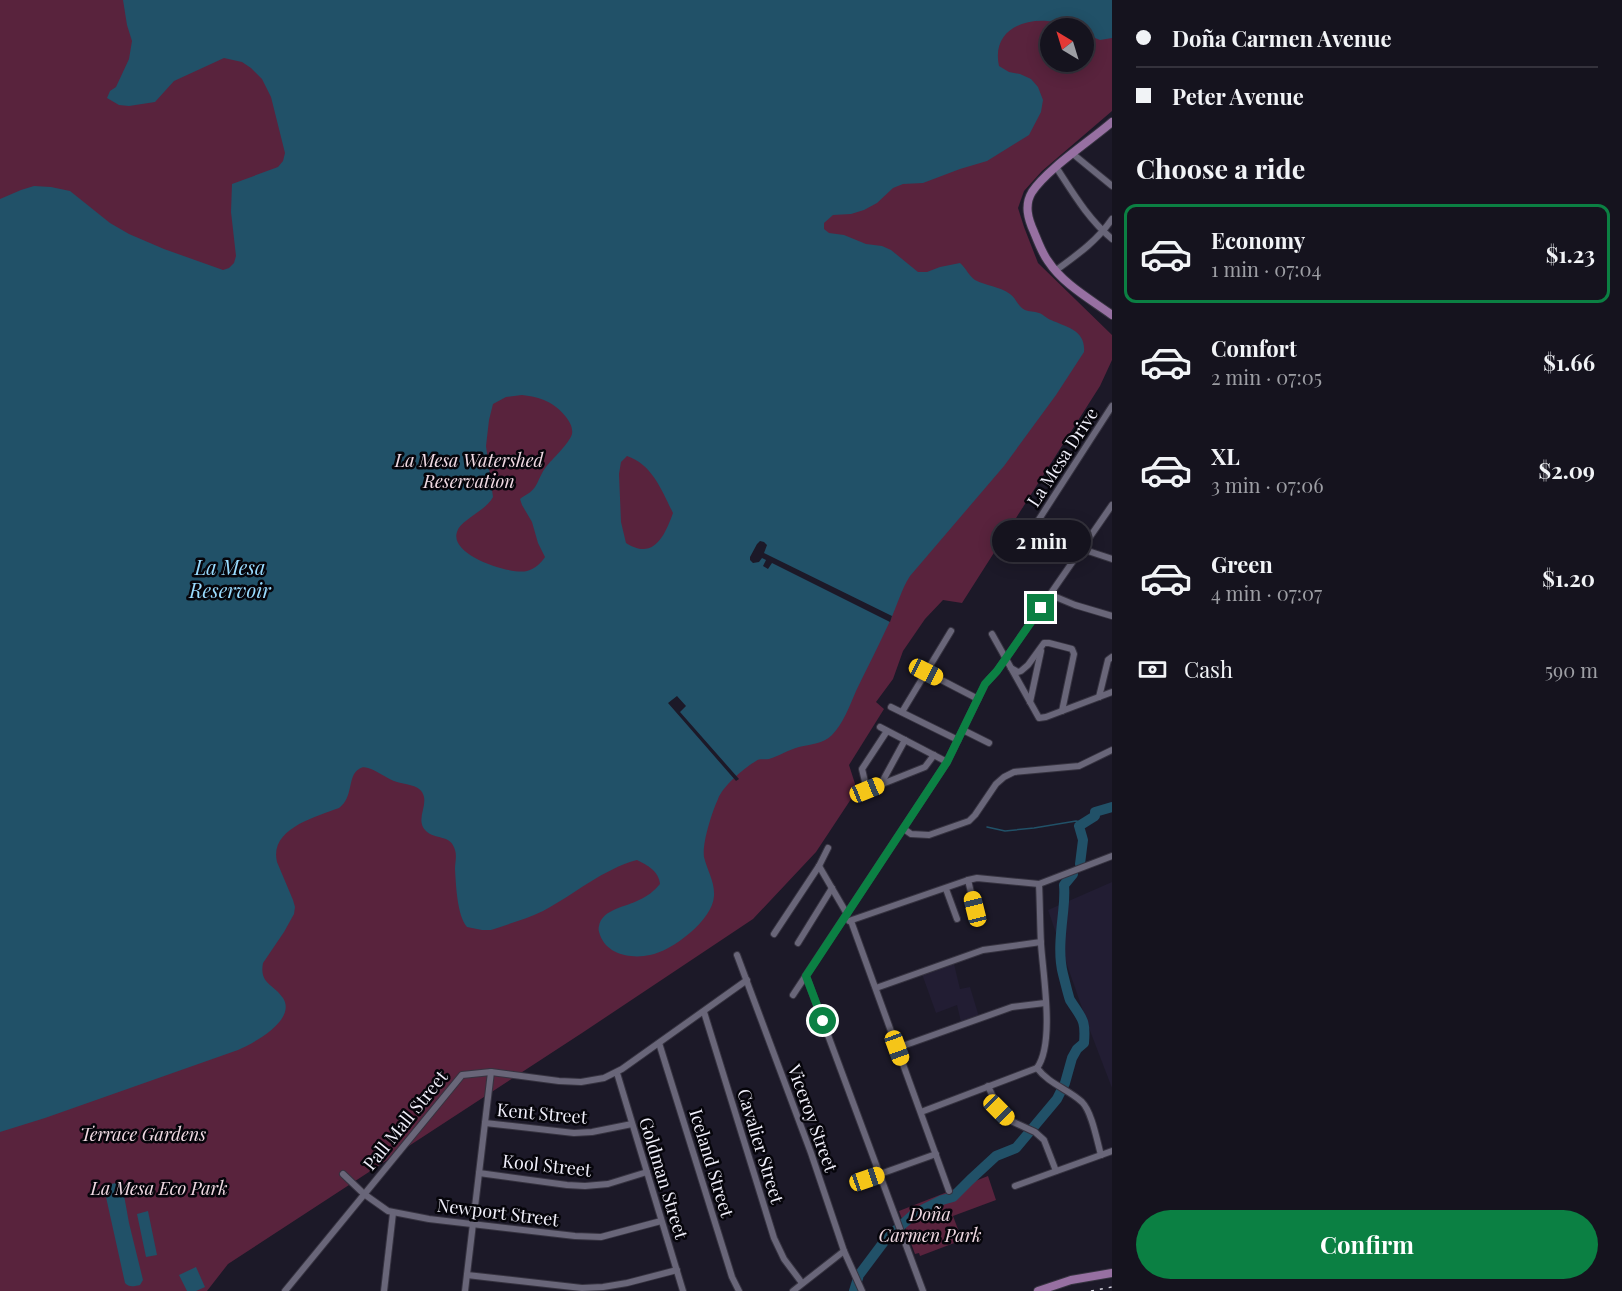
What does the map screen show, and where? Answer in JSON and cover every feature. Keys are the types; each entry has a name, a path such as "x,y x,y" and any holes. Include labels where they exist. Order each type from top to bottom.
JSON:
{"main road":[{"path":"1110,127 1056,167 1032,192 1027,207 1034,231 1047,260 1073,287 1112,315"},
{"path":"1038,1291 1071,1280 1112,1273"}],"street":[{"path":"1072,154 1112,186"},
{"path":"1056,167 1084,210 1112,239"},
{"path":"1056,271 1091,244 1112,219"},
{"name":"La Mesa Drive","path":"1016,555 1112,406"},
{"path":"793,994 947,762 986,681 1006,659 1112,506"},
{"name":"La Mesa Drive","path":"1036,524 1081,551 1112,559"},
{"path":"1051,595 1112,616"},
{"path":"902,712 951,631"},
{"path":"992,634 1037,717 1062,711 1112,692"},
{"path":"1010,668 1021,671 1042,646 1049,642 1071,648 1074,652 1062,711"},
{"path":"1029,703 1042,646"},
{"path":"1099,697 1108,660 1112,657"},
{"path":"926,672 978,699"},
{"path":"891,707 958,740"},
{"path":"880,727 947,762"},
{"path":"963,730 989,743"},
{"path":"887,731 862,769 867,790 925,767 934,755"},
{"path":"881,784 905,740"},
{"path":"904,829 911,834 929,835 969,821 996,784 1014,772 1079,766 1112,750"},
{"path":"774,934 819,866 828,848"},
{"path":"840,924 968,880 977,878 1039,884 1112,856"},
{"path":"819,866 847,914"},
{"path":"968,880 975,909"},
{"path":"921,1112 1037,1068 1041,1063 1045,1052 1047,1023 1039,884"},
{"path":"798,944 832,888"},
{"path":"946,889 957,919"},
{"path":"852,906 855,915 864,916"},
{"path":"851,921 949,1191"},
{"path":"876,988 983,950 1041,942"},
{"name":"Viceroy Street","path":"737,955 811,1153 844,1251 862,1291"},
{"path":"806,976 923,1291"},
{"name":"Pall Mall Street","path":"285,1291 462,1075 491,1072 581,1082 604,1078 617,1073 747,980"},
{"path":"897,1048 1012,1007 1046,1003"},
{"name":"Cavalier Street","path":"704,1012 774,1238 784,1259 802,1283"},
{"name":"Iceland Street","path":"659,1043 732,1277 739,1291"},
{"path":"1037,1068 1042,1075 1083,1103 1101,1155"},
{"path":"465,1291 491,1072"},
{"name":"Goldman Street","path":"617,1073 683,1291"},
{"path":"988,1086 999,1110 1009,1120 1044,1140 1056,1172"},
{"name":"Kent Street","path":"485,1123 574,1133 632,1124"},
{"path":"1015,1186 1112,1151"},
{"path":"855,1183 936,1154"},
{"name":"Kool Street","path":"479,1173 585,1186 608,1184 646,1172"},
{"name":"Newport Street","path":"343,1174 364,1194 393,1213 574,1236 601,1237 661,1221"},
{"path":"384,1291 393,1213"},
{"path":"793,1291 844,1251"},
{"path":"467,1275 582,1288 627,1283 677,1270"}],"shaded area":[{"path":"1112,882 1112,1088 1048,910"},
{"path":"954,964 960,989 970,987 979,1017 961,1022 957,1005 936,1013 922,974"}],"green space":[{"name":"La Mesa Reservoir","path":"0,0 1112,0 1112,111 1042,171 1024,191 1018,208 1038,263 1112,335 1112,360 1100,386 962,603 943,600 925,619 903,651 893,679 876,702 884,709 849,765 857,790 816,852 753,919 228,1264 207,1291 0,1291"},
{"name":"Doña Carmen Park","path":"988,1176 996,1200 953,1216 962,1240 920,1256 919,1253 915,1254 899,1211"}],"water":[{"name":"La Mesa Reservoir","path":"123,0 1112,0 1112,38 1100,40 1094,38 1094,18 1040,18 1040,21 1017,26 1003,37 999,45 999,66 1031,79 1038,87 1043,100 1041,112 1029,135 987,161 923,183 903,184 893,188 877,203 864,210 851,214 833,215 824,223 824,229 829,233 844,235 866,244 891,250 918,272 927,272 960,263 975,280 1006,291 1023,309 1040,314 1074,330 1082,339 1084,352 1004,466 910,576 836,731 821,742 795,748 769,759 758,760 734,778 724,789 710,819 704,851 713,886 712,905 699,924 680,941 659,952 636,956 621,954 603,942 599,929 601,920 615,909 645,897 660,884 655,872 637,860 612,869 531,916 491,930 467,927 461,915 458,900 455,850 446,839 430,834 423,826 421,822 424,802 422,792 414,786 397,782 372,769 362,768 355,772 347,798 339,808 296,826 280,841 276,851 277,862 295,907 294,914 284,932 263,963 262,970 265,980 279,993 286,1006 284,1014 272,1030 238,1050 0,1132 0,199 34,186 70,191 110,223 129,234 223,270 234,263 236,256 231,212 232,184 278,167 285,153 271,97 262,79 242,62 224,58 174,81 155,102 129,106 119,105 107,98 110,91 116,87 129,59 132,41","holes":["522,395 535,397 557,408 569,421 572,434 568,442 544,469 533,489 520,499 532,522 545,557 533,569 508,570 471,556 457,540 457,532 463,523 485,507 493,497 486,446 493,404 506,397","627,456 636,460 655,479 673,513 662,537 657,543 644,549 626,543 621,522 619,474 621,462"]},
{"path":"120,1182 143,1280 140,1285 134,1286 128,1286 125,1283 104,1188"},
{"path":"148,1211 157,1255 146,1257 137,1214"},
{"path":"196,1267 205,1287 196,1291 187,1291 179,1275"}],"pier":[{"path":"760,541 767,545 764,553 892,616 890,622 772,563 768,569 763,566 766,560 762,558 759,562 753,563 750,557"},
{"path":"677,696 686,706 680,712 739,779 736,781 668,703"}],"waterway":[{"path":"1080,864 1083,840 1079,826 1095,816 1095,812 1112,807"},
{"path":"987,827 1005,831 1076,821 1084,823"},
{"path":"854,1291 859,1275 886,1239 914,1214 953,1197 996,1156 1016,1148 1057,1099 1065,1083 1072,1058 1084,1043 1084,1024 1069,998 1063,974 1060,944 1064,885 1073,874"}],"railway":[{"path":"1091,1291 1112,1287"}],"route":[{"path":"823,1021 806,976 947,762 988,679 997,671 1041,608"}],"park label":[{"name":"La Mesa Watershed Reservation","path":"469,470"},
{"name":"Terrace Gardens","path":"143,1134"},
{"name":"La Mesa Eco Park","path":"159,1188"}]}
